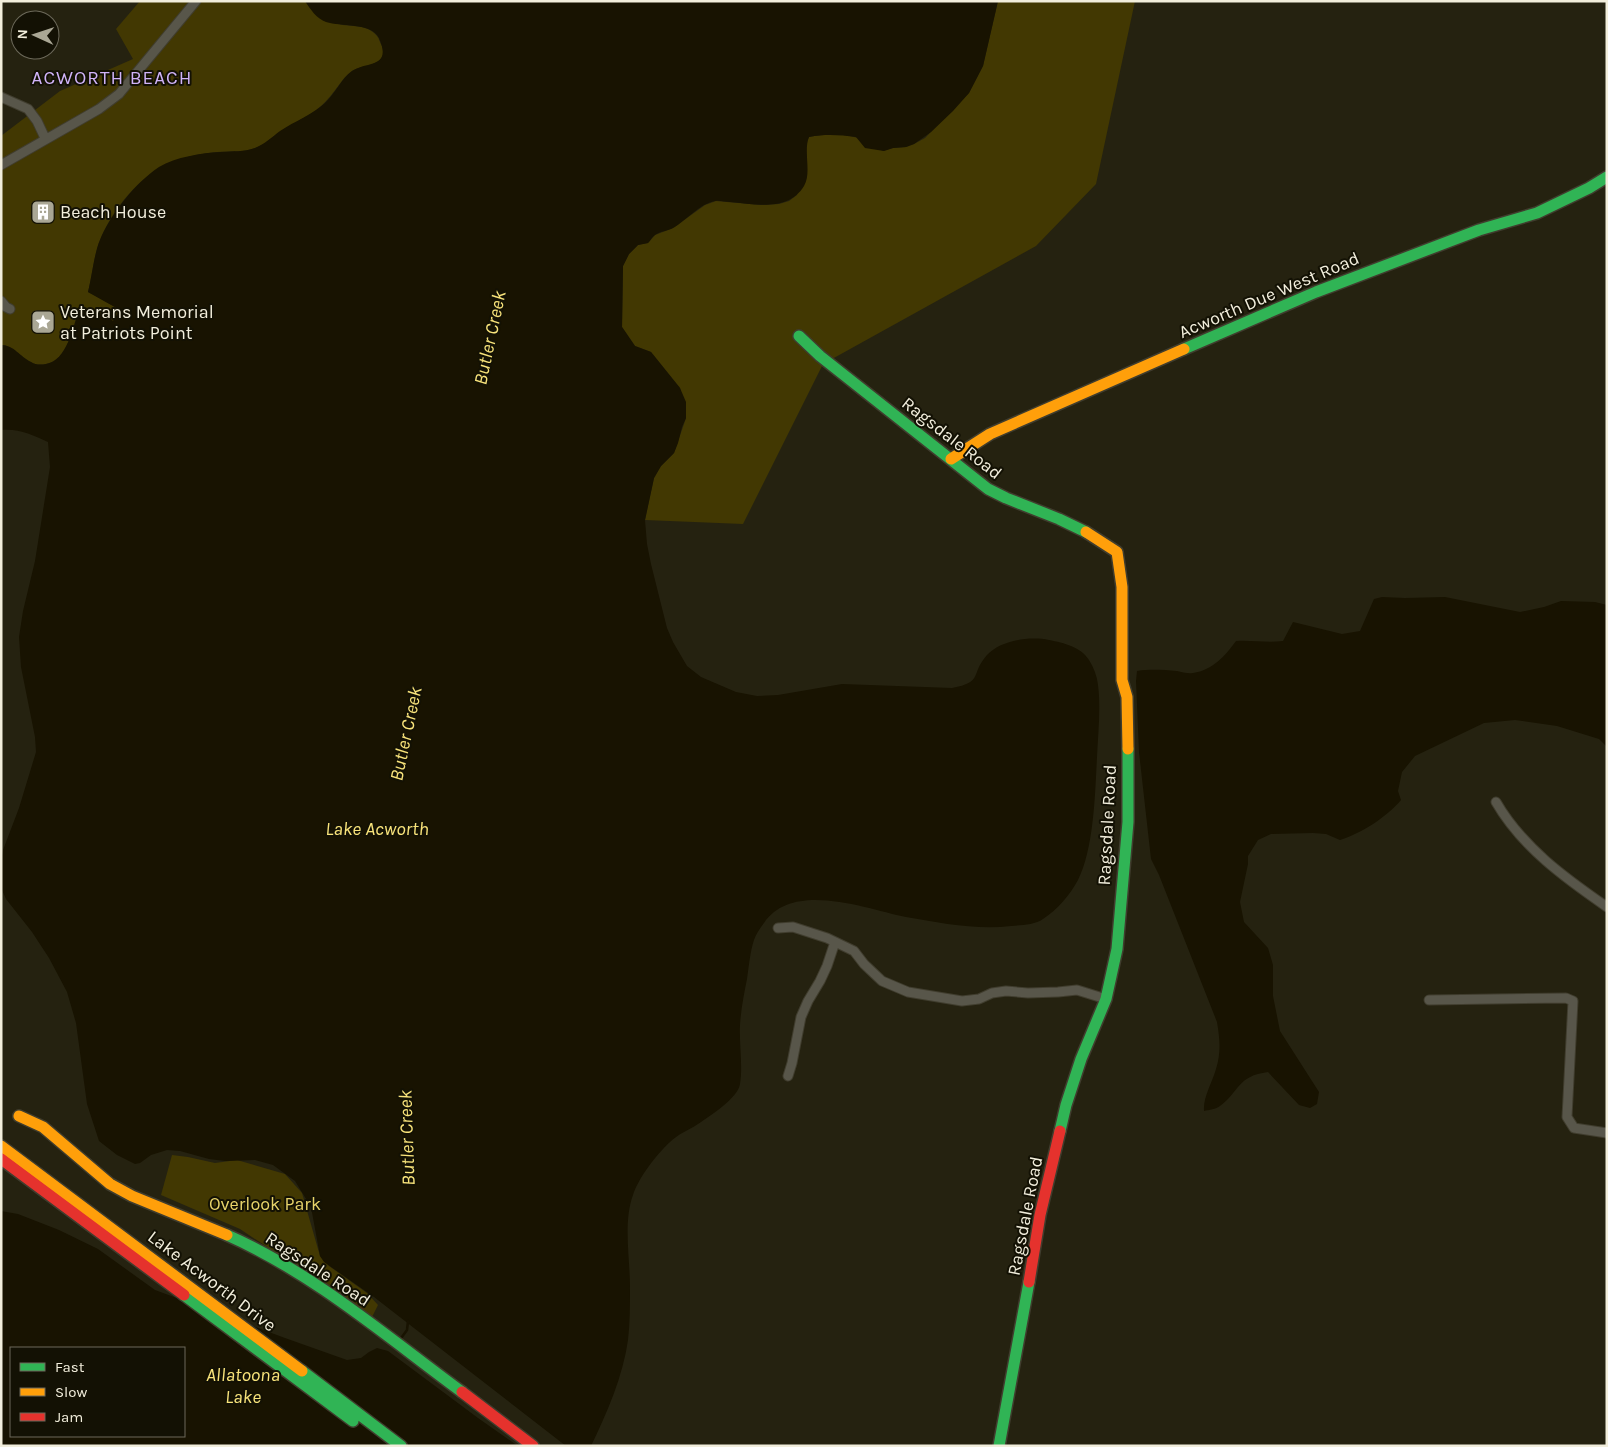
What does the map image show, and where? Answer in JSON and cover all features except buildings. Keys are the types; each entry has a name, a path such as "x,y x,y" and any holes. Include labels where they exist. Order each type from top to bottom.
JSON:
{"street":[{"path":"1,164 99,109 120,94 196,1"},
{"path":"1,97 28,109 45,138"},
{"name":"Acworth Due West Road","path":"951,460 990,434 1316,292 1480,230 1537,213 1589,188 1607,177"},
{"path":"1,301 6,307 10,308"},
{"name":"Ragsdale Road","path":"799,336 820,356 988,489 999,496 1037,509 1079,528 1099,538 1117,552 1122,587 1122,680 1128,697 1129,795 1117,949 1106,999 1081,1058 1066,1105 1040,1215 999,1446"},
{"path":"1496,802 1506,821 1530,845 1568,880 1607,907"},
{"path":"778,928 793,927 854,951 864,964 882,981 908,992 962,1001 979,999 992,992 1028,993 1077,990 1106,999"},
{"path":"788,1076 801,1017 810,996 828,966 835,942"},
{"path":"1430,1000 1566,998 1573,1000 1568,1117 1574,1128 1607,1132"},
{"name":"Ragsdale Road","path":"19,1116 43,1127 110,1184 132,1196 240,1241 298,1272 350,1308 533,1446"},
{"name":"Lake Acworth Drive","path":"1,1146 69,1202 386,1446"},
{"name":"Lake Acworth Drive","path":"1,1159 69,1202 401,1446"}],"green space":[{"path":"140,1 305,1 328,21 369,29 378,38 382,46 382,58 373,64 352,71 316,110 262,145 246,151 207,153 180,159 163,166 140,183 114,214 100,240 88,292 121,310 113,321 79,310 68,342 59,357 53,362 46,364 34,364 10,347 1,345 1,136 60,91 133,59 116,29"},
{"path":"998,1 1135,1 1096,184 1036,246 823,364 743,524 645,520 654,478 661,466 674,453 686,418 680,388 651,352 635,346 622,327 623,266 629,254 638,245 648,243 655,235 673,228 705,205 716,201 761,205 779,204 789,201 797,195 807,165 806,143 809,137 833,134 852,136 883,151 906,147 925,138 969,93 983,66"},
{"name":"Overlook Park","path":"172,1155 215,1163 237,1160 285,1174 302,1193 320,1256 329,1266 367,1293 378,1305 372,1317 240,1229 161,1195"}],"water":[{"name":"Lake Acworth","path":"305,1 998,1 983,66 969,93 931,132 914,144 884,151 865,148 856,137 821,135 809,137 807,143 808,168 806,180 804,186 789,200 760,205 719,201 709,203 673,228 657,234 648,243 638,245 629,254 623,266 622,327 635,346 651,352 680,388 686,402 686,418 678,443 674,453 661,466 654,478 645,520 651,564 667,628 687,666 701,677 736,692 757,696 778,695 842,684 952,688 962,686 973,680 987,655 1000,646 1016,640 1041,639 1072,646 1086,656 1091,663 1097,678 1099,694 1099,721 1091,837 1083,867 1075,886 1067,897 1048,915 1032,924 998,927 959,925 906,917 851,904 811,900 793,903 777,910 764,923 757,933 753,945 743,1002 740,1025 741,1077 738,1089 723,1106 676,1137 665,1147 644,1174 633,1195 628,1217 630,1321 626,1354 614,1394 591,1446 566,1446 374,1297 324,1262 320,1256 311,1207 295,1181 273,1165 255,1160 225,1161 209,1159 180,1151 167,1150 151,1155 140,1163 135,1164 117,1155 99,1141 87,1104 76,1023 67,992 49,958 32,932 6,899 1,888 3,850 19,808 36,752 35,737 21,667 19,637 35,561 50,467 48,442 19,431 1,430 1,345 10,347 33,363 46,364 53,362 64,350 79,310 105,313 113,321 120,310 88,292 98,246 104,230 117,210 141,181 159,167 181,158 205,153 247,150 259,146 320,107 352,71 380,59 383,54 382,48 379,38 375,33 363,27 323,21"},
{"path":"1382,597 1445,597 1520,612 1561,601 1595,602 1607,605 1607,747 1599,739 1557,726 1515,720 1484,723 1415,756 1402,772 1398,791 1401,800 1381,819 1356,834 1340,840 1326,834 1271,834 1258,840 1248,856 1240,902 1244,922 1268,948 1273,965 1273,996 1280,1031 1319,1092 1317,1104 1310,1108 1299,1105 1268,1072 1250,1077 1220,1106 1204,1111 1206,1095 1219,1057 1220,1046 1217,1022 1151,859 1139,752 1137,671 1162,670 1193,673 1207,669 1218,662 1236,641 1283,641 1293,622 1342,634 1360,631 1374,599"},
{"name":"Allatoona Lake","path":"1,1211 18,1214 59,1230 98,1249 155,1290 285,1338 347,1360 361,1358 377,1348 388,1351 518,1446 1,1446"}],"waterway":[{"name":"Butler Creek","path":"399,1341 407,1330 408,1321"}],"traffic: fast":[{"path":"1184,349 1316,292 1479,230 1537,213 1589,188 1607,177"},
{"path":"799,336 820,356 988,489 1086,532"},
{"path":"1060,1131 1066,1105 1081,1059 1106,999 1117,949 1128,822 1128,749"},
{"path":"227,1235 259,1250 319,1287 462,1392"},
{"path":"999,1446 1029,1282"},
{"path":"184,1295 353,1421"},
{"path":"302,1371 401,1446"}],"traffic: slow":[{"path":"951,459 990,434 1184,349"},
{"path":"1086,532 1117,552 1122,587 1122,680 1127,697 1128,749"},
{"path":"19,1116 43,1127 110,1184 132,1196 227,1235"},
{"path":"1,1146 302,1371"}],"traffic: jam":[{"path":"1029,1282 1040,1215 1060,1131"},
{"path":"1,1159 184,1295"},
{"path":"462,1392 533,1446"}],"place":[{"name":"Beach House","path":"43,212"},
{"name":"Veterans Memorial at Patriots Point","path":"43,322"}],"district":[{"name":"ACWORTH BEACH","path":"112,78"}]}
